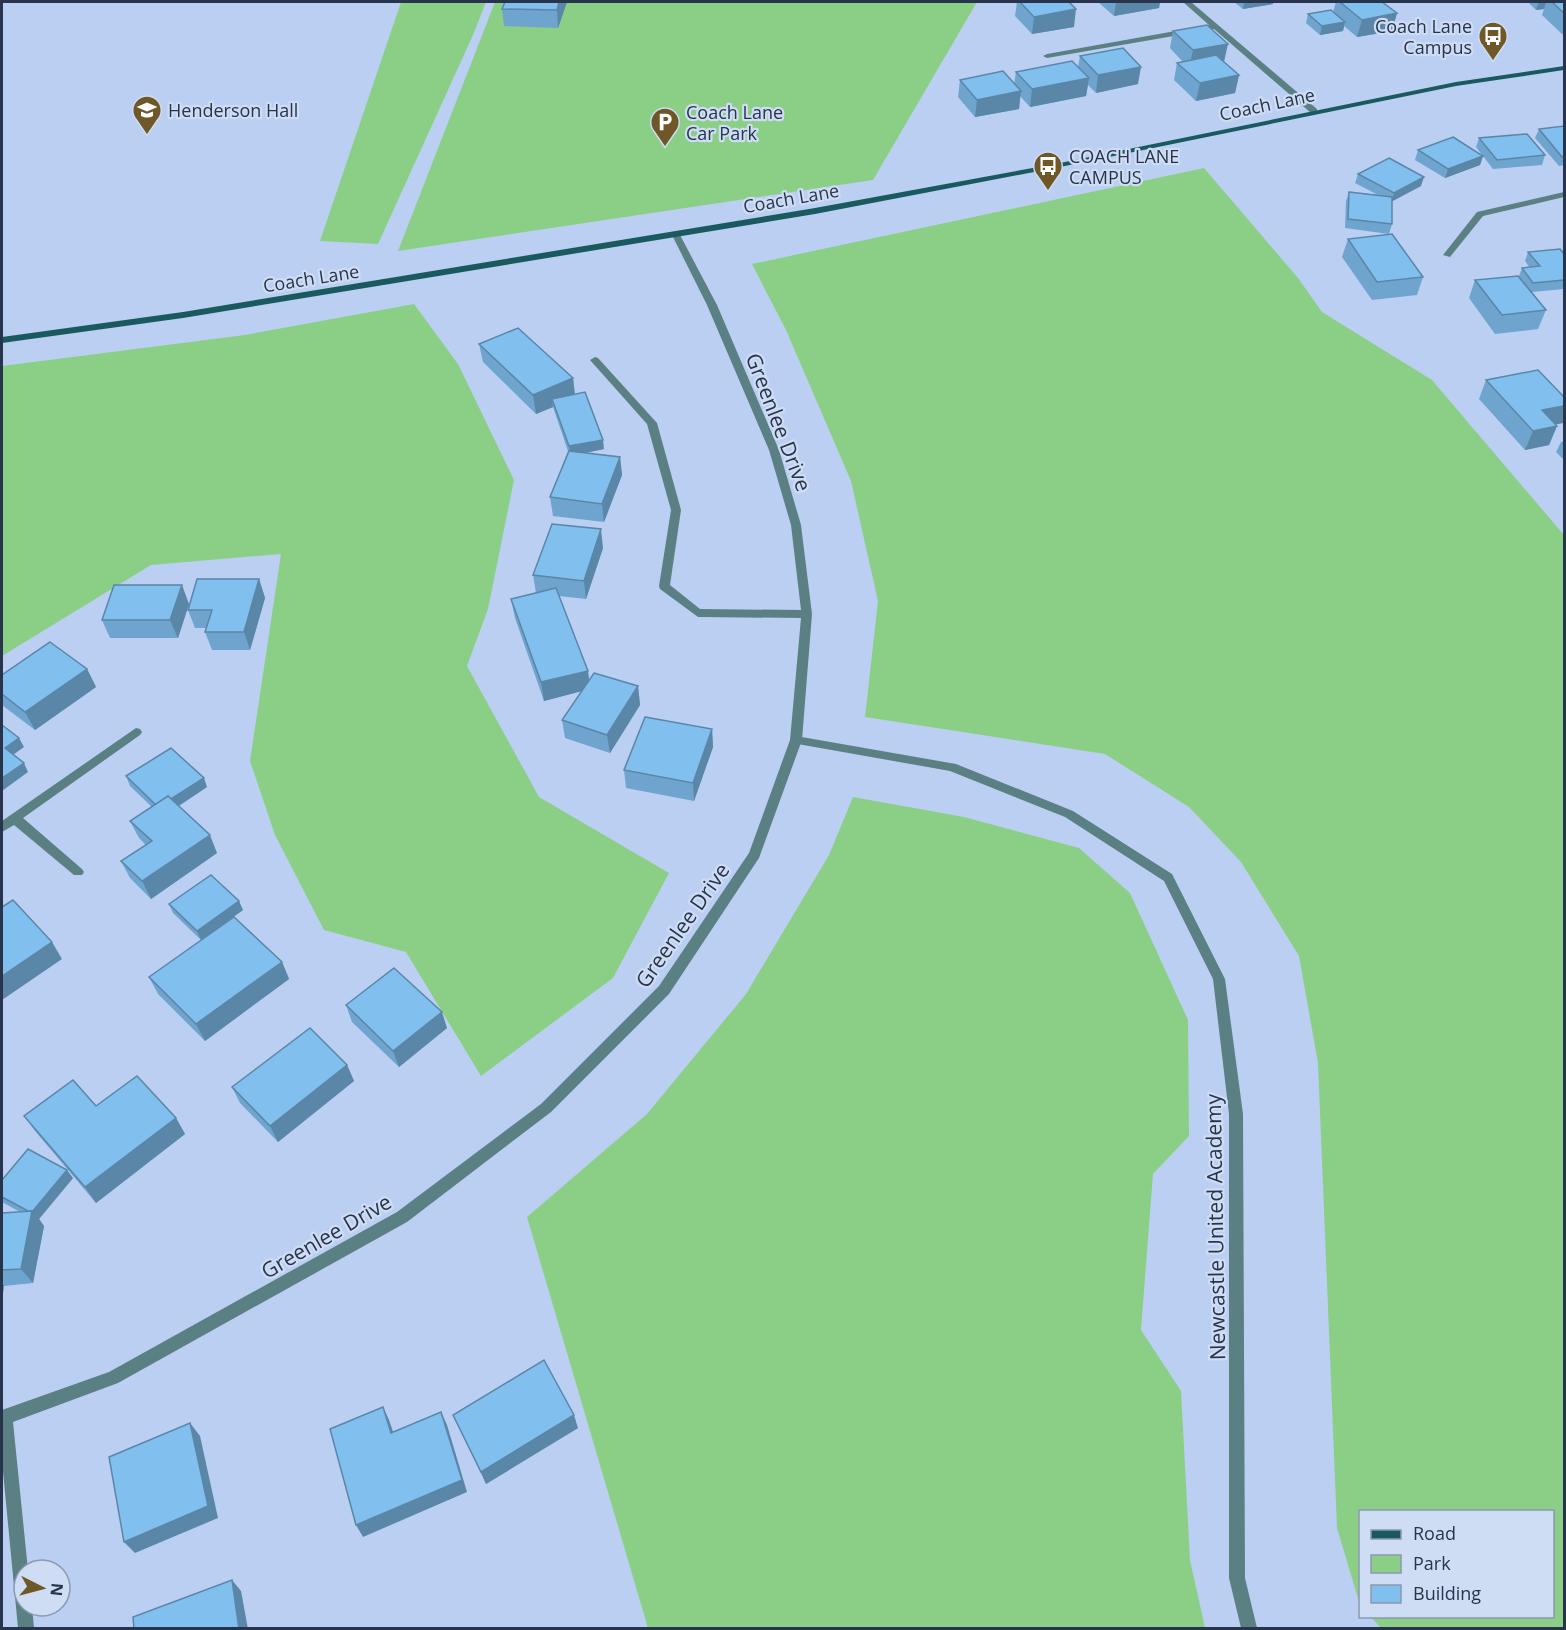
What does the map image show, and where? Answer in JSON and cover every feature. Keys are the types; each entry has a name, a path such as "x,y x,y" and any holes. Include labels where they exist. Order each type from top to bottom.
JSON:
{"street":[{"path":"1187,2 1314,111"},
{"path":"1047,56 1216,26"},
{"name":"Coach Lane","path":"2,340 183,315 676,235 1060,165 1314,111 1456,84 1564,68"},
{"path":"1446,255 1480,214 1564,195"},
{"name":"Greenlee Drive","path":"3,1417 113,1378 402,1217 546,1108 664,990 755,855 796,740 807,614 796,525 774,450 712,305 676,235"},
{"path":"595,360 652,423 676,510 664,586 698,613 807,614"},
{"path":"2,827 136,732"},
{"name":"Newcastle United Academy","path":"796,740 952,767 1069,814 1168,878 1219,979 1236,1114 1237,1578 1249,1629"},
{"path":"15,818 78,872"},
{"path":"3,1417 26,1629"}],"green space":[{"path":"401,2 486,2 378,244 320,241"},
{"path":"495,2 977,2 873,180 398,251"},
{"path":"1204,168 1298,278 1322,312 1432,380 1564,535 1564,1628 1381,1628 1372,1618 1554,1618 1554,1510 1359,1510 1359,1602 1337,1528 1318,1063 1299,956 1241,862 1189,807 1105,754 865,717 878,601 851,481 786,330 752,264"},
{"path":"414,304 458,364 514,480 488,609 467,666 539,797 669,873 613,978 481,1076 406,952 324,930 275,835 250,761 281,554 151,565 2,656 2,366 245,335"},
{"path":"853,797 964,817 1079,848 1130,893 1188,1020 1189,1136 1153,1174 1141,1330 1181,1391 1190,1560 1205,1628 648,1628 527,1217 647,1114 746,994 829,855"}],"building":[{"path":"505,2 559,2 557,10 502,9"},
{"path":"1020,2 1069,2 1076,9 1034,17"},
{"path":"1340,2 1382,2 1397,13 1362,20"},
{"path":"1552,2 1564,2 1564,13"},
{"path":"1331,10 1345,22 1322,26 1308,14"},
{"path":"1207,25 1228,44 1193,50 1173,31"},
{"path":"1123,48 1141,67 1098,75 1080,56"},
{"path":"1216,55 1239,75 1200,83 1177,63"},
{"path":"1072,61 1089,78 1032,89 1016,72"},
{"path":"1003,71 1021,91 977,100 960,80"},
{"path":"1564,126 1564,156 1562,157 1539,129"},
{"path":"1527,134 1545,155 1497,160 1479,138"},
{"path":"1453,137 1483,156 1448,169 1418,150"},
{"path":"1389,158 1424,177 1394,193 1358,174"},
{"path":"1349,192 1392,197 1392,224 1348,219"},
{"path":"1392,234 1423,277 1377,282 1348,239"},
{"path":"1560,249 1564,254 1564,280 1533,283 1522,268 1540,266 1528,252"},
{"path":"1518,276 1546,310 1502,315 1475,280"},
{"path":"518,328 573,378 533,395 479,344"},
{"path":"1538,370 1564,397 1564,406 1542,410 1557,426 1533,431 1486,380"},
{"path":"585,392 603,440 569,446 552,399"},
{"path":"569,451 620,457 602,504 550,497"},
{"path":"552,524 601,529 584,581 533,575"},
{"path":"197,579 259,579 244,632 205,632 212,610 188,610"},
{"path":"114,585 182,585 170,620 102,620"},
{"path":"556,588 588,671 541,682 511,599"},
{"path":"50,642 87,669 25,712 2,694 2,675"},
{"path":"594,673 638,686 607,735 562,720"},
{"path":"645,717 712,729 693,783 624,770"},
{"path":"2,725 19,738 5,748 24,763 2,778"},
{"path":"171,748 204,778 171,799 168,796 156,805 126,776"},
{"path":"168,796 210,835 142,881 121,861 152,841 130,821"},
{"path":"211,875 239,901 197,931 169,904"},
{"path":"13,900 52,942 2,976 2,907"},
{"path":"234,917 282,962 196,1024 149,977"},
{"path":"394,968 442,1012 393,1051 346,1005"},
{"path":"310,1028 347,1065 270,1126 232,1087"},
{"path":"137,1076 176,1118 85,1187 24,1116 73,1080 96,1106"},
{"path":"28,1149 67,1170 32,1212 2,1197 2,1180"},
{"path":"32,1211 21,1269 2,1270 2,1213"},
{"path":"544,1360 574,1415 481,1472 453,1415"},
{"path":"383,1407 391,1433 441,1412 462,1480 356,1525 330,1429"},
{"path":"190,1423 208,1506 124,1542 109,1457"},
{"path":"232,1580 239,1629 134,1629 133,1617"}],"place":[{"name":"Coach Lane Campus","path":"1493,62"},
{"name":"Henderson Hall","path":"147,136"},
{"name":"Coach Lane Car Park","path":"665,148"},
{"name":"COACH LANE CAMPUS","path":"1048,192"}]}
